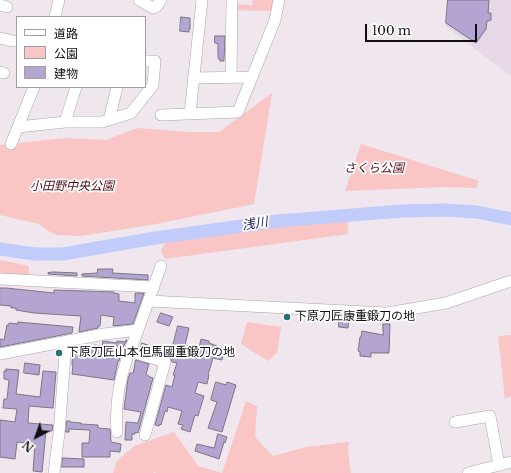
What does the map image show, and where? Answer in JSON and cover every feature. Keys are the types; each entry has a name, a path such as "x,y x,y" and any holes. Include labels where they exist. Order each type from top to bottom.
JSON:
{"street":[{"path":"54,16 59,0"},
{"path":"139,0 153,8 160,0"},
{"path":"190,114 202,0"},
{"path":"231,78 232,0"},
{"path":"161,114 238,112 275,20 279,0"},
{"path":"0,38 13,41"},
{"path":"18,127 65,122 102,122 131,113 153,85 156,62 146,61"},
{"path":"193,78 251,77"},
{"path":"11,144 34,88"},
{"path":"65,122 76,88"},
{"path":"109,120 117,88"},
{"path":"117,432 117,392 129,351 136,338 161,266"},
{"path":"0,280 154,287"},
{"path":"149,301 387,313 446,303 511,281"},
{"path":"0,354 104,334 138,330"},
{"path":"54,473 59,433 66,342"},
{"path":"129,351 165,362 146,435"},
{"path":"455,422 490,416 499,465"},
{"path":"468,473 511,462"}],"shaded area":[{"path":"447,0 511,0 511,76 445,26"}],"green space":[{"path":"253,0 275,0 273,11 233,10 234,4 252,5"},
{"name":"小田野中央公園","path":"272,93 254,204 156,224 81,236 57,235 39,224 0,215 0,145 66,138 106,140 138,128 188,132 219,132"},
{"name":"さくら公園","path":"361,144 479,181 476,188 445,187 345,191"},
{"path":"348,220 348,234 165,259 161,250 166,242 261,229"},
{"path":"0,260 29,266 28,281 0,279"},
{"path":"247,322 281,327 277,353 268,361 241,344"},
{"path":"511,335 511,396 505,399 498,336"},
{"path":"246,401 257,406 255,437 273,456 306,447 349,442 348,452 351,473 222,473"},
{"path":"174,432 198,466 222,473 113,473 117,461 134,446"}],"building":[{"path":"448,0 489,0 488,13 491,13 491,20 487,21 486,29 476,43 446,23"},
{"path":"181,17 190,18 189,32 180,31"},
{"path":"215,36 225,36 224,61 220,61 218,57 218,44 215,43"},
{"path":"98,269 113,269 112,273 148,275 148,280 82,276 82,274 97,273"},
{"path":"54,272 77,273 77,276 48,274"},
{"path":"0,288 54,293 54,290 114,292 119,294 119,301 135,303 135,293 144,293 133,324 113,326 114,317 101,315 100,326 98,326 98,328 79,332 81,316 34,313 16,310 16,308 11,308 11,306 0,305"},
{"path":"161,313 173,317 169,326 157,322"},
{"path":"339,318 349,318 348,328 339,327"},
{"path":"18,322 73,327 72,333 0,347 0,339 4,340 7,325 9,325 9,323 18,324"},
{"path":"383,324 390,324 389,353 371,353 371,357 360,356 360,352 358,351 362,331 383,335"},
{"path":"178,326 189,328 185,345 199,348 201,339 209,341 209,343 225,349 222,360 213,358 207,384 198,382 195,393 204,396 198,416 195,415 190,432 181,429 183,425 178,424 182,411 168,407 167,412 165,411 161,425 155,425 166,385 172,387 175,375 173,375 177,363 172,362 170,357"},
{"path":"103,341 117,343 117,341 126,342 118,361 114,380 72,374 73,347 84,349 84,346 102,346"},
{"path":"142,343 161,350 160,353 141,347"},
{"path":"136,360 149,364 146,374 153,378 138,433 135,432 135,434 132,434 132,440 125,440 126,422 138,423 141,412 124,409 128,379 130,373 133,373"},
{"path":"25,363 40,365 39,375 24,373"},
{"path":"6,369 19,370 16,394 40,397 43,371 56,372 53,408 29,406 28,423 53,425 52,431 46,431 42,472 33,471 35,444 17,442 15,459 0,457 0,420 15,422 17,409 3,408 4,399 7,399 9,380 4,379 4,371 6,371"},
{"path":"216,382 226,385 227,382 236,385 222,432 208,428 217,402 211,400"},
{"path":"67,421 98,425 98,428 110,429 111,442 121,444 120,452 110,451 110,457 82,457 82,443 89,443 90,430 69,429 69,432 66,432"},
{"path":"218,434 227,437 219,459 195,451 197,444 214,448"},
{"path":"63,458 84,459 84,467 62,467"}],"waterway":[{"name":"浅川","path":"0,249 35,254 63,254 155,238 278,221 402,211 445,210 477,212 511,219"}],"place":[{"name":"下原刀匠康重鍛刀の地","path":"287,317"},
{"name":"下原刀匠山本但馬國重鍛刀の地","path":"59,353"}]}
